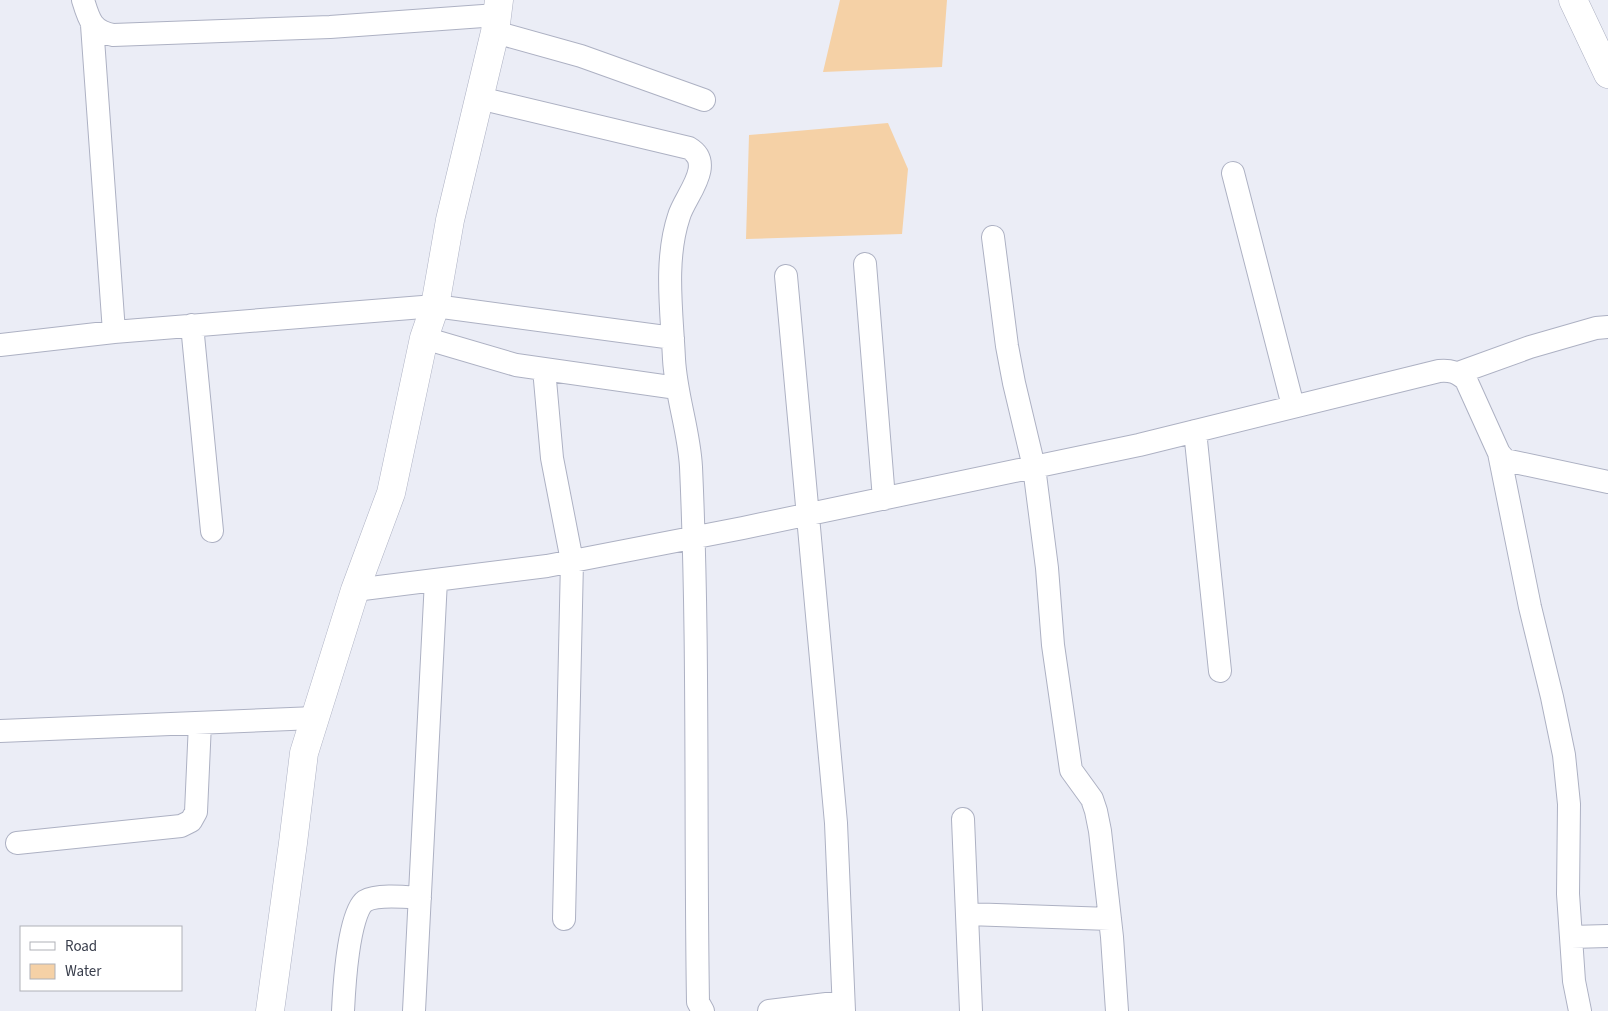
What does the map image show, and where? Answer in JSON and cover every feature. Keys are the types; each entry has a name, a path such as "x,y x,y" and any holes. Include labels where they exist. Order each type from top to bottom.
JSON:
{"street":[{"path":"83,0 92,25 96,67 114,332"},
{"path":"1573,0 1608,74"},
{"path":"92,25 102,33 113,35 330,27 497,16 581,56 704,100"},
{"path":"270,1011 304,753 354,590 391,493 424,338 435,306 450,220 497,16"},
{"path":"479,98 689,148 696,152 699,158 698,177 679,216 671,263 675,374 690,456 694,538 698,1002 703,1011"},
{"path":"1233,172 1293,406"},
{"path":"993,237 1007,346 1034,467 1047,568 1053,645 1071,770 1092,799 1096,811 1110,919 1117,1011"},
{"path":"865,264 884,500"},
{"path":"769,1011 844,1007 836,823 786,276"},
{"path":"0,345 192,325 435,306 673,338"},
{"path":"192,325 212,530"},
{"path":"1458,373 1530,347 1596,328 1608,327"},
{"path":"424,338 502,361 544,369 678,388"},
{"path":"544,369 552,458 572,561 564,919"},
{"path":"354,590 547,566 694,538 884,500 1140,445 1439,371 1449,370 1458,373 1466,380 1499,453 1528,598 1564,755 1569,804 1568,894 1574,980 1580,1011"},
{"path":"1195,431 1220,671"},
{"path":"1499,453 1505,460 1608,482"},
{"path":"414,1011 436,580"},
{"path":"0,731 314,718"},
{"path":"18,843 181,826 192,821 196,812 200,723"},
{"path":"963,819 971,1011"},
{"path":"344,1011 346,968 354,924 364,902 387,897 420,898"},
{"path":"967,914 1110,919"},
{"path":"1571,937 1608,936"}],"water":[{"path":"840,0 947,0 942,67 823,72"},
{"path":"888,123 908,169 902,234 746,239 749,135"}]}
